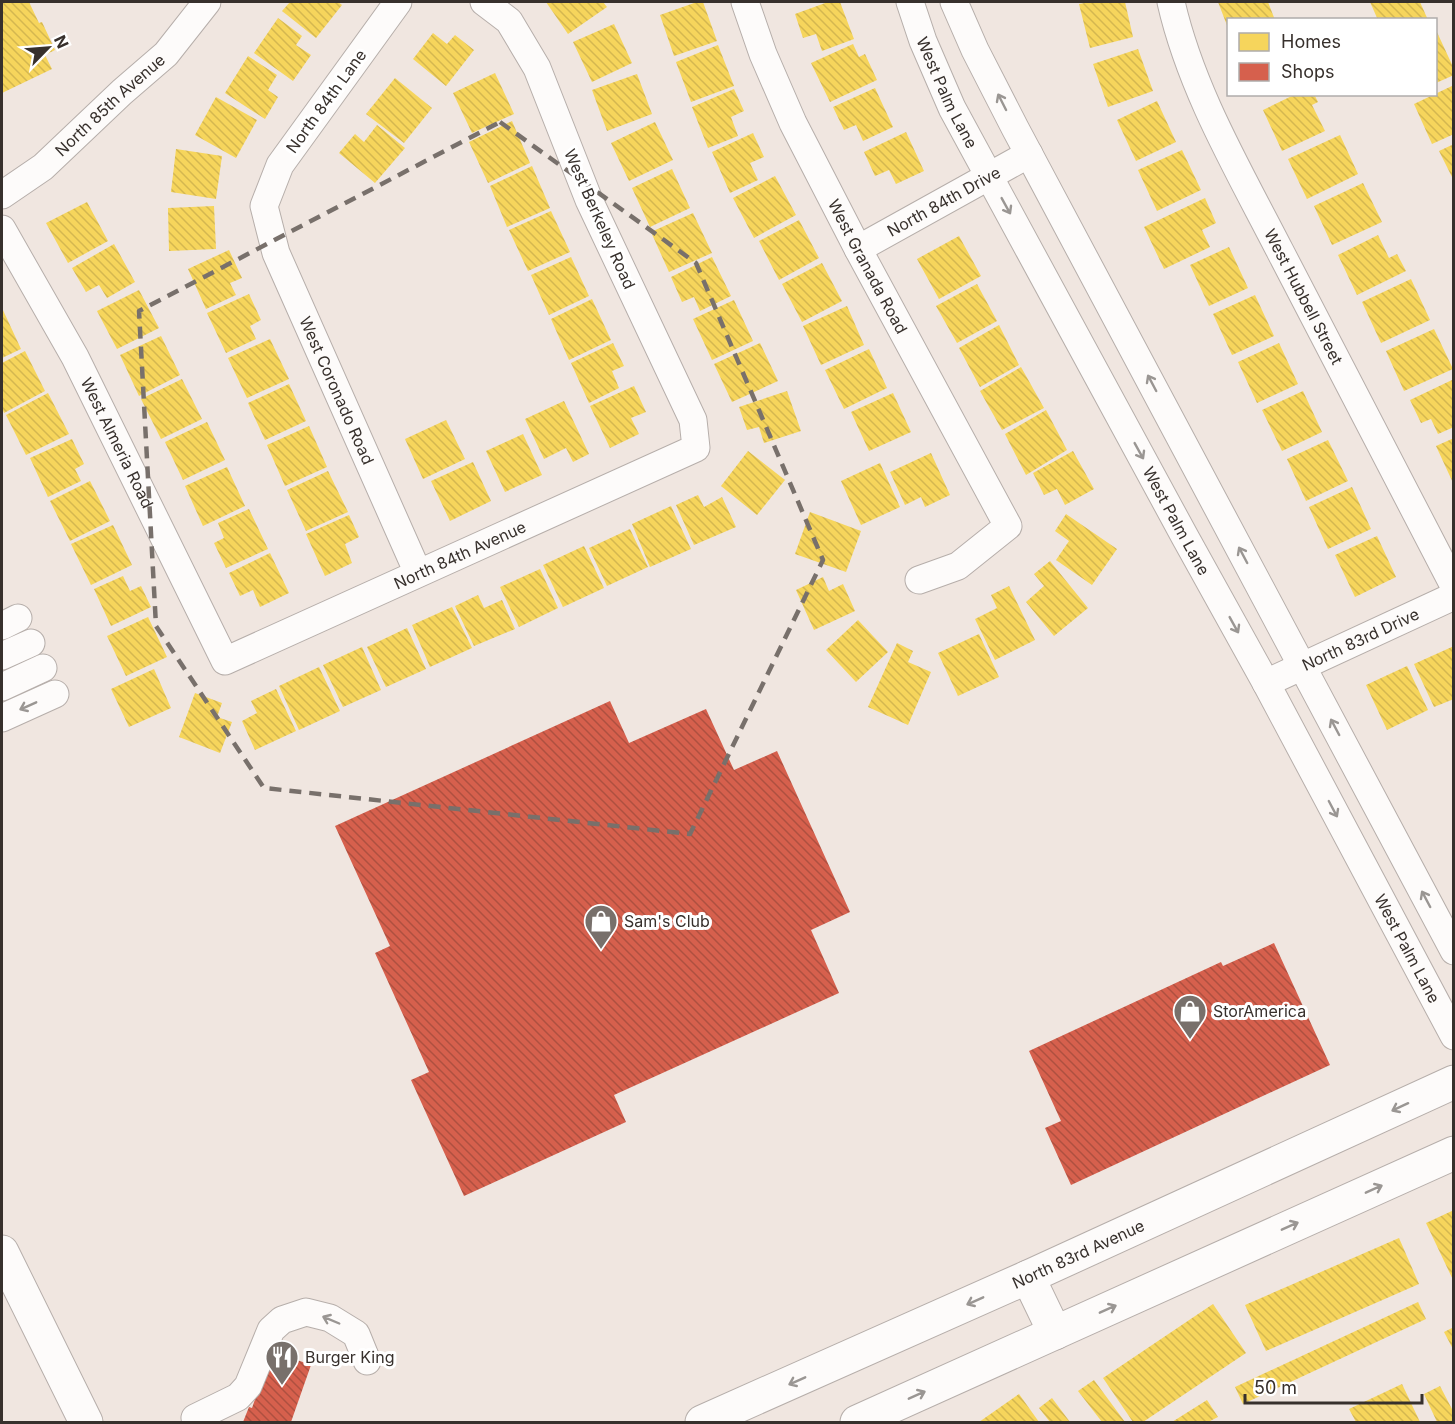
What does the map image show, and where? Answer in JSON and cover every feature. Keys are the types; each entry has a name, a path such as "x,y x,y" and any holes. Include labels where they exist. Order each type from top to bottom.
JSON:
{"main road":[{"name":"North 83rd Avenue","path":"702,1422 1028,1277 1454,1082"},
{"path":"857,1422 1454,1153"},
{"path":"2,1252 86,1422"},
{"path":"1028,1277 1055,1333"}],"street":[{"name":"North 85th Avenue","path":"2,195 43,167 166,54 207,2"},
{"name":"North 84th Lane","path":"264,206 280,165 398,2"},
{"name":"West Berkeley Road","path":"484,2 509,21 537,68 589,200 693,420 696,448"},
{"name":"West Granada Road","path":"745,2 763,54 793,123 858,249 1008,526 958,566 920,580"},
{"name":"West Palm Lane","path":"910,2 923,41 952,108 1266,683 1454,1036"},
{"path":"954,2 975,50 1029,154 1454,951"},
{"name":"West Hubbell Street","path":"1171,2 1182,44 1195,79 1227,147 1454,586"},
{"name":"North 84th Drive","path":"858,249 1029,154"},
{"name":"West Coronado Road","path":"264,206 276,253 418,573"},
{"name":"West Almeria Road","path":"2,229 75,357 225,661"},
{"name":"North 84th Avenue","path":"225,661 696,448"},
{"name":"North 83rd Drive","path":"1266,683 1454,596"},
{"path":"2,656 31,643"},
{"path":"2,687 43,668"},
{"path":"2,718 55,694"},
{"path":"195,1418 238,1397 248,1386 271,1330 282,1320 306,1312 330,1318 356,1334 367,1361"}],"highlighted area":[{"path":"500,122 696,263 823,560 690,834 264,788 156,626 139,311"}],"building: Homes":[{"path":"2,2 29,2 39,23 42,22 55,50 45,55 52,69 2,93"},
{"path":"290,2 338,2 342,5 316,38 282,11"},
{"path":"546,2 603,2 607,7 568,34"},
{"path":"703,2 717,41 674,56 660,15"},
{"path":"828,2 840,2 854,39 822,51 816,34 803,38 795,14"},
{"path":"1125,2 1133,37 1090,48 1079,4"},
{"path":"1218,2 1268,2 1274,18 1227,18 1227,25"},
{"path":"1370,2 1420,2 1427,18 1377,18"},
{"path":"278,18 302,36 296,45 311,55 293,81 254,53"},
{"path":"614,24 632,63 592,82 573,42"},
{"path":"1437,32 1454,69 1454,75 1437,83"},
{"path":"433,33 447,44 455,35 474,50 446,86 413,59"},
{"path":"853,44 859,57 865,54 877,80 830,102 811,63"},
{"path":"718,45 734,86 691,102 676,62"},
{"path":"1138,49 1153,91 1108,107 1093,64"},
{"path":"248,56 277,75 268,90 278,97 265,119 225,93"},
{"path":"495,73 514,114 472,133 453,93"},
{"path":"637,74 652,114 607,131 592,90"},
{"path":"395,78 432,108 404,143 366,114"},
{"path":"1454,85 1454,134 1432,144 1414,104 1431,96 1437,96 1437,93"},
{"path":"875,88 893,127 863,141 856,125 844,130 833,107"},
{"path":"734,89 744,111 731,117 738,136 708,148 692,107"},
{"path":"1292,96 1315,96 1318,102 1312,105 1325,131 1282,151 1263,110"},
{"path":"216,97 257,120 236,158 195,135"},
{"path":"1157,101 1176,142 1136,161 1117,120"},
{"path":"512,121 530,163 488,183 469,142"},
{"path":"655,122 673,160 629,181 611,143"},
{"path":"377,125 405,148 375,183 339,153 355,134 364,142"},
{"path":"906,132 924,171 896,184 889,170 875,176 864,152"},
{"path":"753,133 764,157 750,163 758,180 730,193 712,152"},
{"path":"1340,135 1358,174 1307,199 1288,159"},
{"path":"1454,144 1454,181 1439,151"},
{"path":"176,149 222,156 216,199 171,192"},
{"path":"1182,150 1201,190 1157,211 1138,170"},
{"path":"532,166 550,208 507,227 490,186"},
{"path":"672,169 690,208 650,227 632,188"},
{"path":"775,176 796,215 754,238 733,198"},
{"path":"1363,183 1382,222 1332,245 1314,206"},
{"path":"1205,198 1216,223 1202,230 1210,247 1164,269 1144,227"},
{"path":"87,202 108,241 68,263 46,223"},
{"path":"214,206 216,249 169,251 168,208"},
{"path":"551,211 570,252 528,271 509,230"},
{"path":"693,213 712,253 669,272 651,232"},
{"path":"799,220 819,258 779,280 759,241"},
{"path":"1378,235 1389,258 1397,254 1406,271 1357,295 1338,255"},
{"path":"959,236 981,276 939,299 917,259"},
{"path":"114,244 135,282 107,298 99,285 86,292 72,268"},
{"path":"1229,247 1248,288 1209,306 1190,265"},
{"path":"229,250 242,278 230,283 236,295 206,309 188,269"},
{"path":"571,257 589,296 549,315 531,275"},
{"path":"712,257 731,296 700,311 694,297 682,302 671,277"},
{"path":"822,263 842,301 802,322 782,284"},
{"path":"1411,279 1430,320 1381,343 1362,302"},
{"path":"977,284 997,321 957,343 936,306"},
{"path":"139,290 159,328 117,349 97,311"},
{"path":"249,294 261,320 250,326 256,339 226,353 207,313"},
{"path":"1255,295 1274,336 1232,355 1213,314"},
{"path":"592,299 611,340 569,360 551,319"},
{"path":"734,300 753,341 712,360 693,319"},
{"path":"847,306 864,345 821,365 803,326"},
{"path":"2,308 21,349 2,358"},
{"path":"999,325 1019,365 980,387 959,348"},
{"path":"1434,329 1453,369 1404,391 1386,351"},
{"path":"161,336 180,375 139,396 120,355"},
{"path":"270,339 289,379 247,398 228,358"},
{"path":"613,343 624,366 612,371 619,388 589,403 571,363"},
{"path":"760,343 778,381 732,402 714,364"},
{"path":"1279,343 1298,384 1257,403 1238,362"},
{"path":"869,349 887,388 844,409 825,370"},
{"path":"25,351 45,391 4,413 2,363"},
{"path":"1021,367 1044,408 1002,430 980,391"},
{"path":"182,379 202,419 161,439 141,399"},
{"path":"1452,380 1454,384 1454,427 1438,434 1431,419 1421,423 1410,400"},
{"path":"289,384 306,421 265,440 248,403"},
{"path":"634,386 646,412 631,418 639,434 610,448 590,406"},
{"path":"787,391 801,431 764,443 759,427 747,430 739,407"},
{"path":"1303,391 1322,432 1282,451 1262,410"},
{"path":"48,393 69,434 26,455 6,415"},
{"path":"893,393 911,432 869,451 851,412"},
{"path":"564,401 589,454 573,462 566,448 544,459 525,419"},
{"path":"1046,410 1067,450 1026,475 1005,434"},
{"path":"446,420 465,459 423,479 405,439"},
{"path":"207,422 225,460 183,480 165,442"},
{"path":"309,426 327,467 285,486 267,445"},
{"path":"523,434 542,475 505,492 486,451"},
{"path":"1454,438 1454,485 1436,446"},
{"path":"72,439 84,464 75,469 81,481 48,497 30,458"},
{"path":"1328,440 1348,481 1306,501 1287,459"},
{"path":"748,451 785,480 757,515 721,486"},
{"path":"1073,451 1094,489 1065,505 1057,489 1044,495 1033,473"},
{"path":"931,453 950,495 925,507 921,497 905,505 890,472"},
{"path":"473,462 491,501 450,521 431,481"},
{"path":"880,463 900,507 861,525 841,481"},
{"path":"227,467 245,506 203,526 185,486"},
{"path":"328,471 348,512 306,531 287,490"},
{"path":"90,481 110,521 70,541 50,501"},
{"path":"1352,487 1371,529 1328,549 1309,507"},
{"path":"698,495 704,507 722,497 736,527 694,545 676,505"},
{"path":"671,506 691,549 650,567 632,524"},
{"path":"249,509 268,549 226,568 214,543 224,538 218,523"},
{"path":"810,512 861,531 846,572 795,554"},
{"path":"1066,514 1117,549 1092,585 1056,560 1069,541 1055,531"},
{"path":"349,515 359,537 345,544 352,563 325,576 306,534"},
{"path":"113,525 132,565 91,585 71,544"},
{"path":"630,529 648,567 607,586 589,548"},
{"path":"1377,536 1396,577 1355,597 1335,555"},
{"path":"584,546 604,588 563,607 543,565"},
{"path":"270,553 289,593 260,607 253,590 240,596 229,573"},
{"path":"1050,561 1088,608 1054,636 1026,602 1044,586 1034,574"},
{"path":"540,569 558,608 519,627 500,587"},
{"path":"123,576 130,591 141,586 151,607 111,626 94,589"},
{"path":"823,577 829,591 843,584 855,611 814,630 796,590"},
{"path":"1009,586 1035,640 995,660 975,619 997,608 991,595"},
{"path":"478,595 484,608 502,600 515,629 474,646 455,606"},
{"path":"452,607 472,648 430,667 412,625"},
{"path":"148,617 167,657 126,676 107,636"},
{"path":"858,620 888,652 856,682 826,650"},
{"path":"407,628 426,669 386,687 367,647"},
{"path":"979,634 999,677 958,696 938,653"},
{"path":"897,643 913,651 908,662 931,672 908,725 868,707"},
{"path":"1454,646 1454,699 1434,707 1414,664"},
{"path":"362,647 381,690 343,707 323,665"},
{"path":"1407,666 1428,710 1387,730 1366,685"},
{"path":"319,667 340,711 299,730 279,686"},
{"path":"154,669 171,708 129,727 111,689"},
{"path":"276,689 296,731 255,750 242,721 257,713 251,701"},
{"path":"195,693 222,703 217,717 232,722 220,753 179,737"},
{"path":"1454,1210 1454,1282 1426,1223"},
{"path":"1399,1238 1419,1284 1266,1351 1245,1305"},
{"path":"1418,1302 1426,1319 1243,1404 1235,1387"},
{"path":"1213,1304 1246,1353 1143,1422 1133,1422 1103,1378"},
{"path":"1454,1327 1454,1351 1444,1332"},
{"path":"1094,1380 1125,1422 1102,1422 1078,1391"},
{"path":"1402,1384 1420,1422 1356,1422 1349,1409"},
{"path":"1440,1386 1454,1413 1454,1422 1437,1422 1424,1394"},
{"path":"1019,1394 1039,1422 979,1422"},
{"path":"1052,1398 1070,1422 1050,1422 1039,1408"},
{"path":"1207,1400 1218,1417 1208,1422 1172,1422"}],"building: Shops":[{"name":"Sam's Club","path":"610,701 629,743 706,709 734,770 777,751 850,912 811,930 839,993 614,1095 626,1122 464,1196 411,1080 429,1072 375,953 390,946 335,826"},
{"path":"1274,943 1330,1065 1071,1185 1045,1128 1061,1121 1029,1051 1221,962 1223,966"},
{"name":"Burger King","path":"272,1351 311,1365 291,1422 243,1422 249,1407 252,1408"}],"place":[{"name":"Sam's Club","path":"601,950"},
{"name":"StorAmerica","path":"1190,1040"},
{"name":"Burger King","path":"282,1386"}]}
